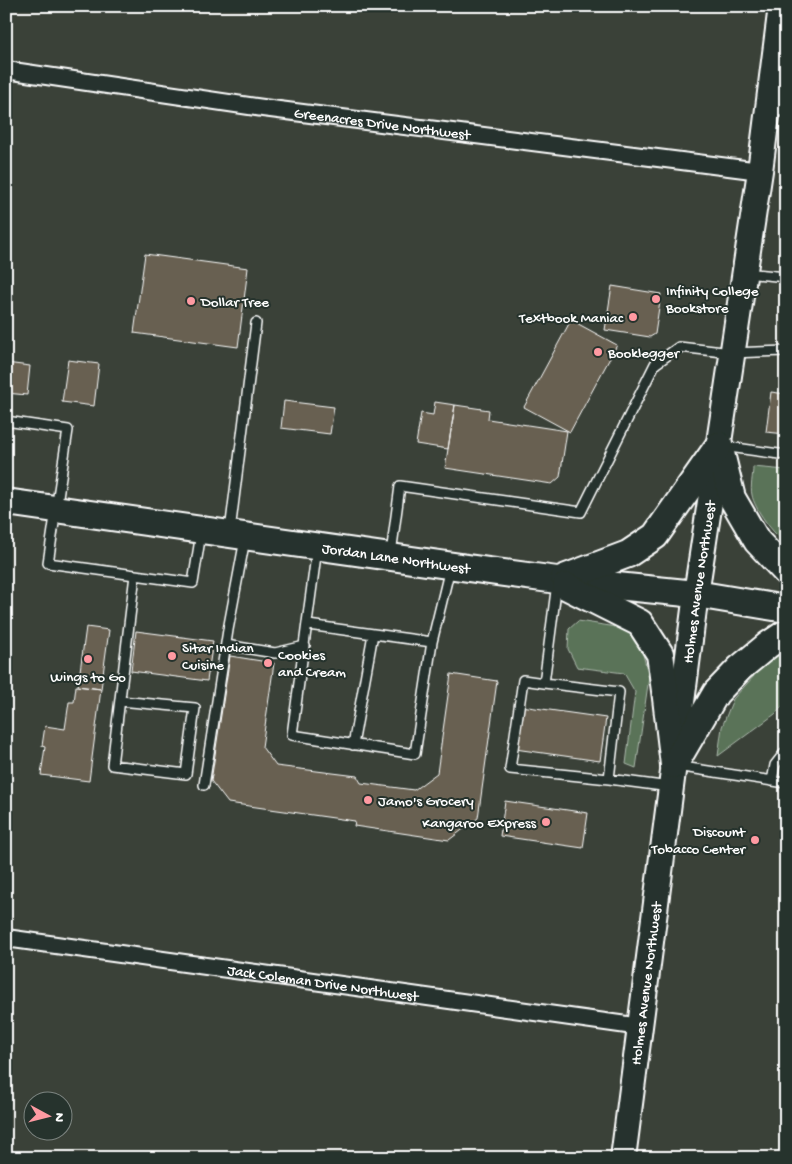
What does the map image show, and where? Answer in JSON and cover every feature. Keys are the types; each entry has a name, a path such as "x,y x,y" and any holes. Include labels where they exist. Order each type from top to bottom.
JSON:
{"main road":[{"name":"Holmes Avenue Northwest","path":"624,1158 696,594 760,171 777,110 781,6"},
{"path":"719,445 732,498 757,541 786,572"},
{"path":"557,580 628,554 655,536 719,445"},
{"name":"Jordan Lane Northwest","path":"6,502 451,566 557,580 696,594 786,609"},
{"path":"557,580 640,624 660,654 666,698 672,776"},
{"path":"672,776 716,693 740,668 786,633"}],"street":[{"name":"Greenacres Drive Northwest","path":"6,70 263,108 760,171"},
{"name":"Jack Coleman Drive Northwest","path":"6,938 640,1027"}],"lane":[{"path":"745,272 786,277"},
{"path":"204,785 226,644 238,535 256,323"},
{"path":"391,557 400,486 581,512 655,364 679,347 732,353 786,351"},
{"path":"6,421 68,430 48,563 193,583 201,530"},
{"path":"719,445 786,455"},
{"path":"317,546 292,735 353,745 415,754 432,642 451,566"},
{"path":"120,701 195,708 186,774 112,765 135,575"},
{"path":"544,683 557,580"},
{"path":"308,625 432,642"},
{"path":"353,745 373,634"},
{"path":"226,644 275,653 305,646"},
{"path":"609,779 618,692 523,680 510,769 609,779 672,776 786,783"},
{"path":"772,781 775,764 786,751"}],"green space":[{"path":"753,467 786,470 786,542 770,528 754,501 751,489"},
{"path":"578,621 623,628 646,644 641,647 649,677 636,768 626,764 635,692 624,673 577,667 568,649 569,629"},
{"path":"782,653 786,654 786,702 775,714 718,756 722,727 733,699 754,676 747,669"}],"building":[{"name":"Dollar Tree","path":"145,254 248,268 238,347 134,333"},
{"path":"612,286 661,294 655,334 650,337 605,330"},
{"path":"571,320 617,345 570,432 524,407"},
{"path":"68,360 99,364 94,406 62,402"},
{"path":"6,363 30,366 27,395 6,393"},
{"path":"771,392 786,394 786,434 766,432"},
{"path":"284,401 334,407 330,434 281,428"},
{"path":"435,402 455,405 448,449 416,444 421,413 433,415"},
{"path":"455,405 489,410 488,419 567,431 560,477 552,484 445,468"},
{"path":"86,627 109,630 101,689 78,686"},
{"name":"Sitar Indian Cuisine","path":"136,631 213,641 207,681 131,671"},
{"path":"230,656 274,663 262,747 276,766 357,776 361,783 414,790 437,773 451,674 497,681 478,818 449,840 354,826 355,821 228,803 211,781"},
{"path":"76,686 101,689 89,781 41,775 45,747 42,746 45,726 65,729 69,702 74,702"},
{"path":"521,706 606,718 600,761 515,749"},
{"path":"505,801 588,813 583,848 500,836"}],"place":[{"name":"Infinity College Bookstore","path":"656,299"},
{"name":"Dollar Tree","path":"191,301"},
{"name":"Textbook Maniac","path":"633,317"},
{"name":"Booklegger","path":"598,352"},
{"name":"Sitar Indian Cuisine","path":"172,656"},
{"name":"Wings to Go","path":"88,659"},
{"name":"Cookies and Cream","path":"268,663"},
{"name":"Jamo's Grocery","path":"368,800"},
{"name":"Kangaroo Express","path":"546,822"},
{"name":"Discount Tobacco Center","path":"755,840"}]}
